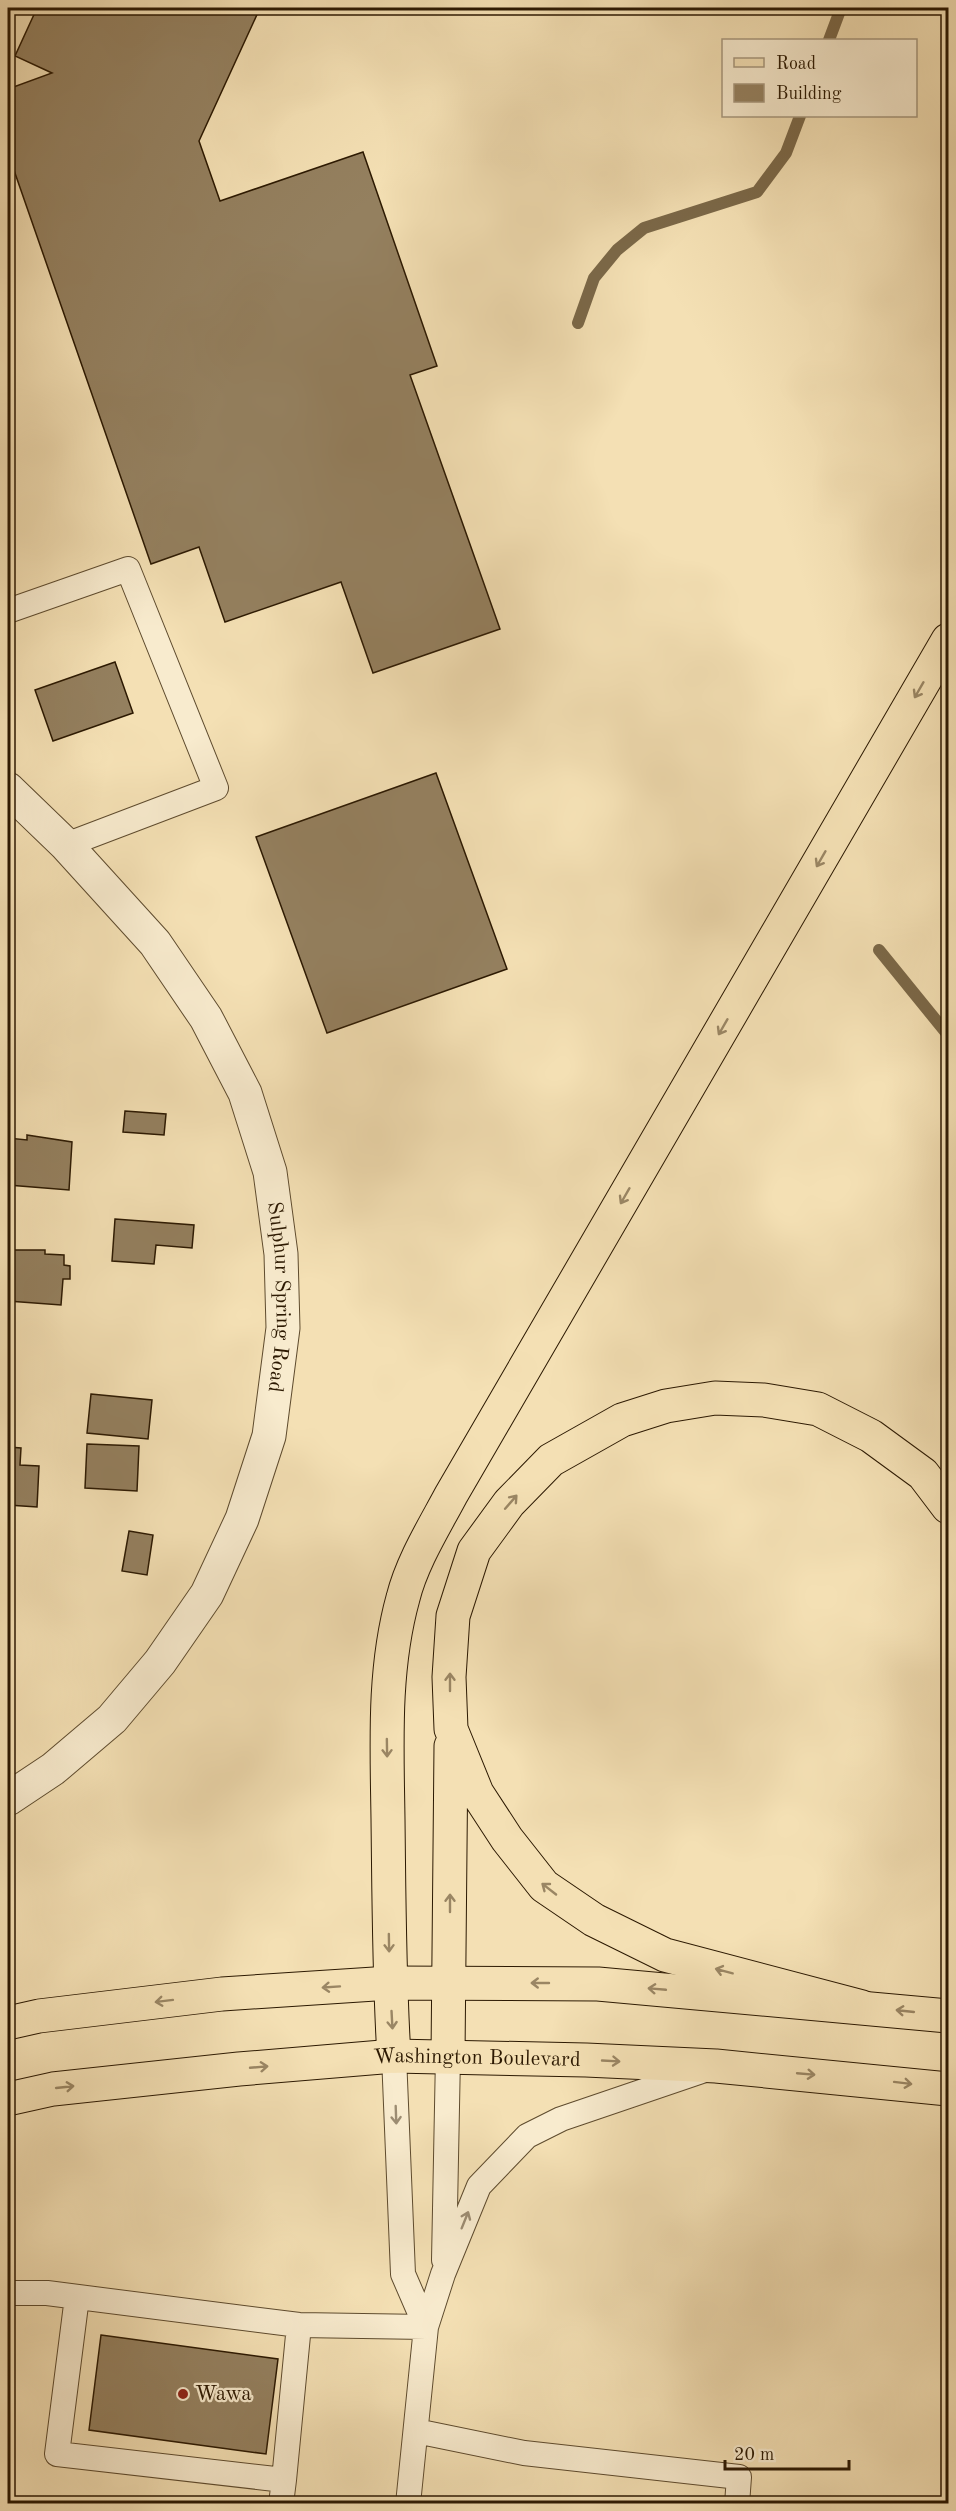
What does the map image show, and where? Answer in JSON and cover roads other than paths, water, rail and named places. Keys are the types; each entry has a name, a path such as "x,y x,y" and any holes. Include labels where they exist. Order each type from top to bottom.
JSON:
{"main road":[{"path":"394,2056 390,1983 387,1729 391,1649 403,1595 424,1546 451,1495 948,640"},
{"path":"448,2056 451,1729 449,1677 453,1616 474,1551 509,1503 551,1460 622,1420 666,1406 715,1398 764,1400 818,1409 871,1436 922,1474 948,1507"},
{"path":"451,1729 477,1793 507,1839 544,1886 552,1892 594,1920 665,1955 862,2007"},
{"path":"8,2023 39,2016 222,1994 390,1983 598,1984 948,2016"},
{"name":"Washington Boulevard","path":"8,2099 64,2087 394,2056 716,2066 857,2078 948,2089"}],"street":[{"name":"Sulphur Spring Road","path":"8,792 66,845 155,944 206,1018 245,1093 270,1172 281,1254 283,1328 269,1436 242,1519 207,1593 160,1662 112,1719 53,1769 8,1799"}],"lane":[{"path":"8,611 128,569 216,788 66,845"},
{"path":"394,2056 403,2274 426,2326"},
{"path":"443,2274 448,2056"},
{"path":"408,2504 426,2326 443,2274 479,2186 527,2136 561,2119 716,2066"},
{"path":"8,2293 47,2293 299,2325 426,2326"},
{"path":"77,2297 57,2454 282,2492 299,2325"},
{"path":"416,2431 524,2453 739,2477 737,2504"}],"waterway":[{"path":"829,39 841,8"},
{"path":"578,323 594,278 617,250 644,228 757,192 786,153 800,117"},
{"path":"879,950 948,1035"}],"place":[{"name":"Wawa","path":"183,2394"}]}
